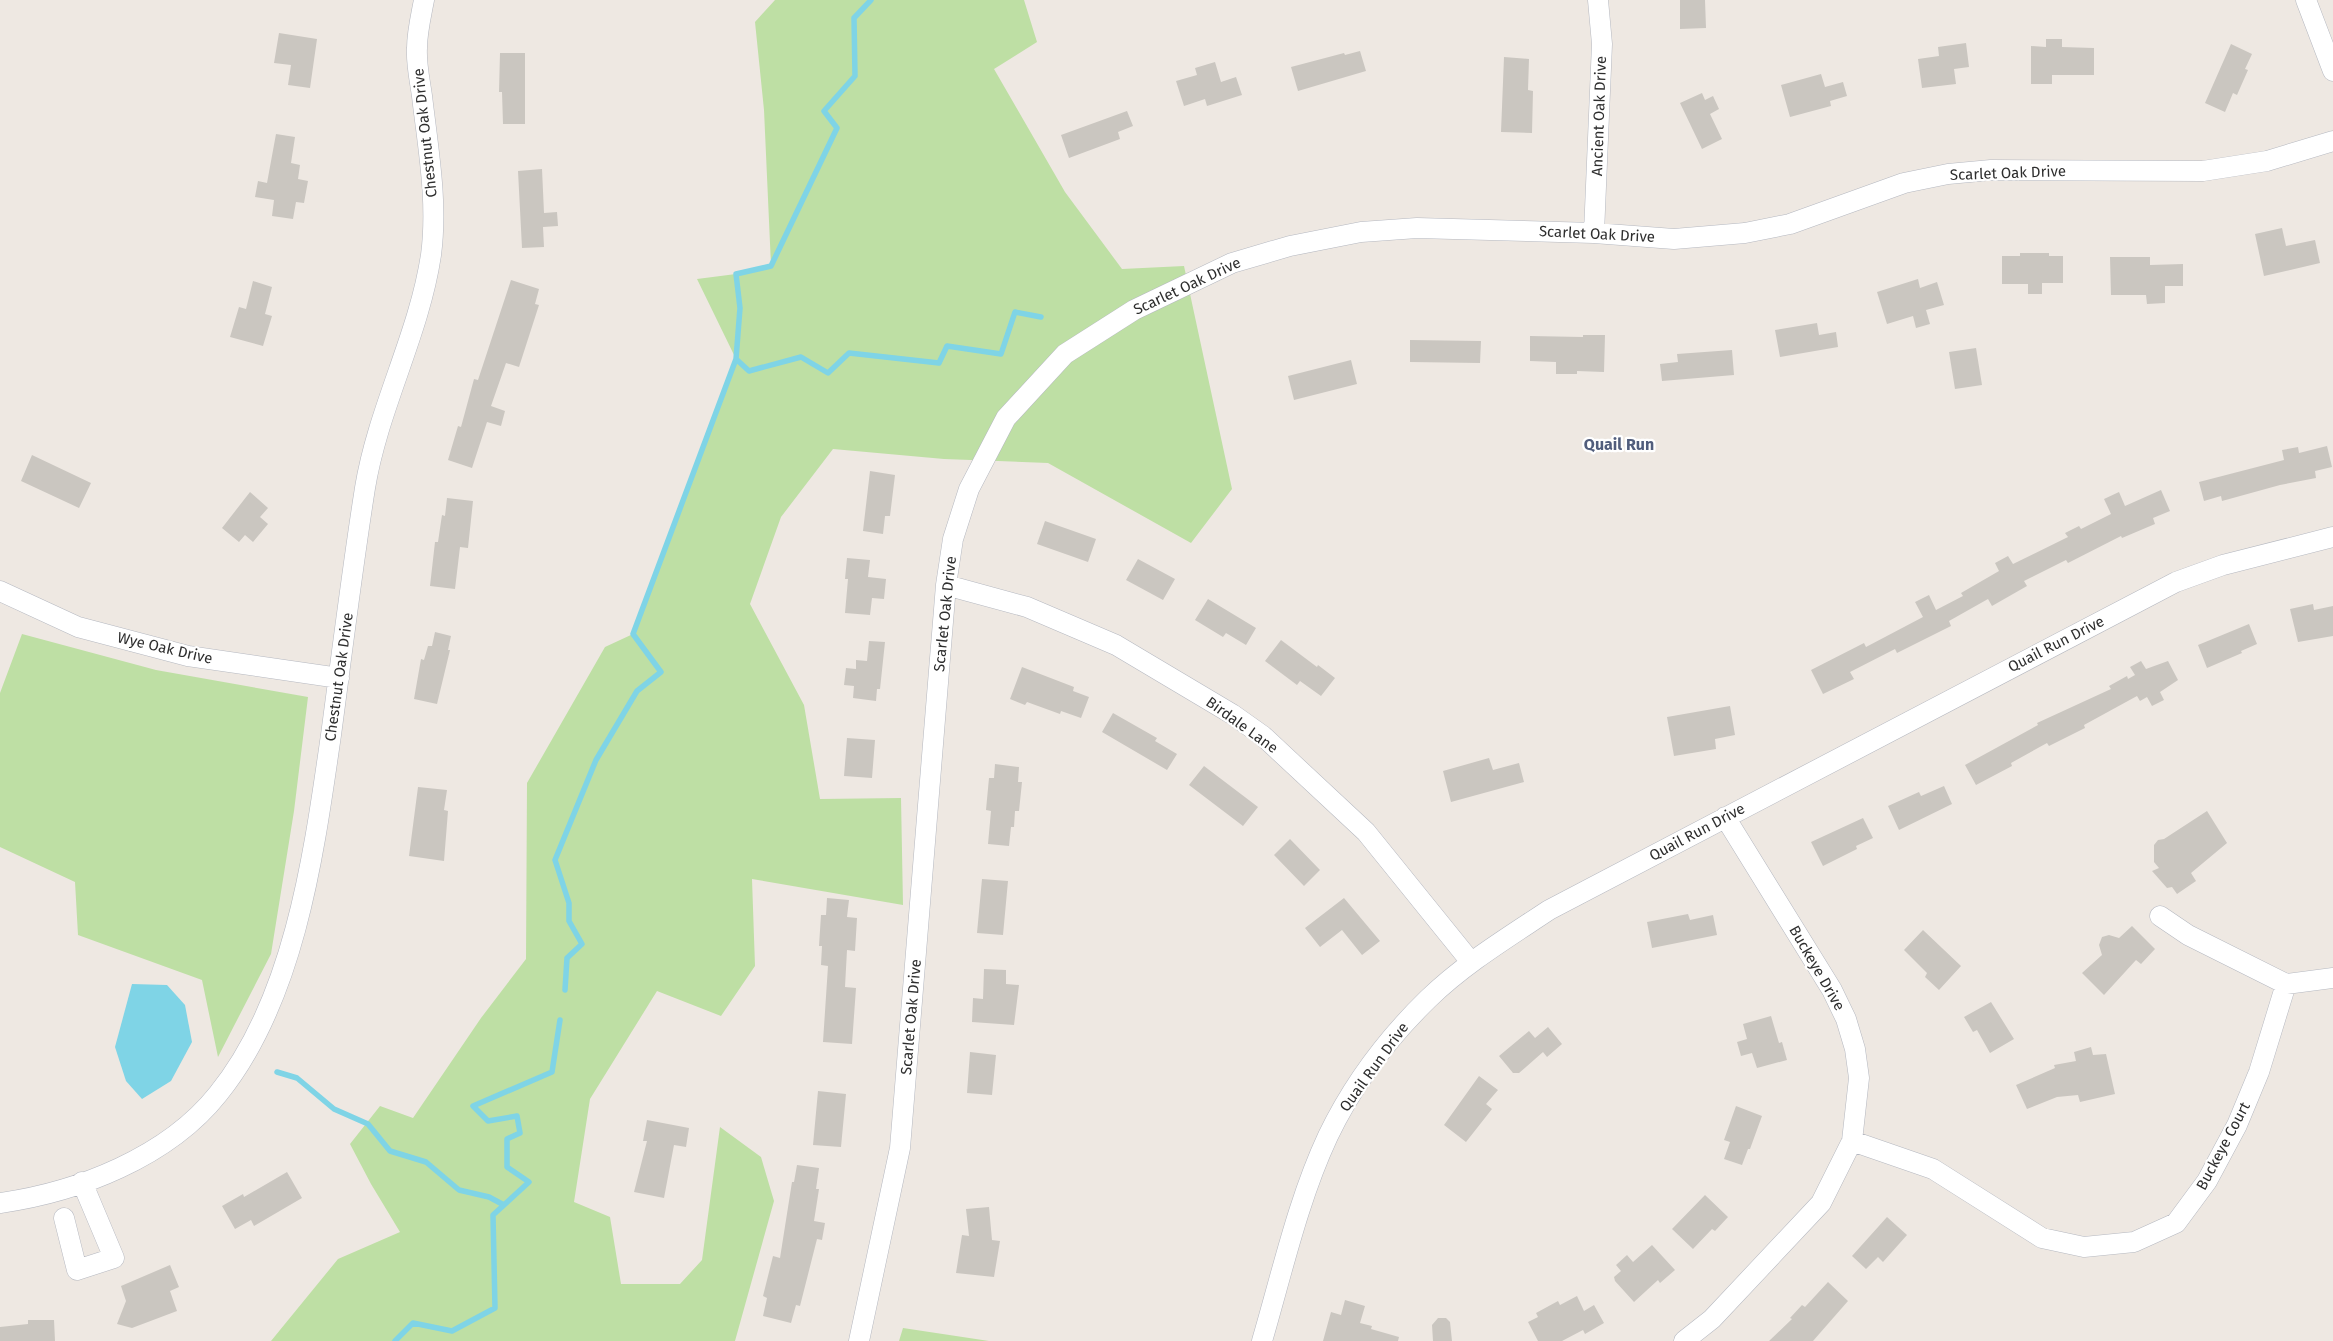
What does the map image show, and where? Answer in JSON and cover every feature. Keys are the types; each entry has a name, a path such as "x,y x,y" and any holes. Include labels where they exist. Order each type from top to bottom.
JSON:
{"street":[{"name":"Chestnut Oak Drive","path":"0,1203 27,1199 112,1173 174,1138 217,1096 252,1046 275,991 302,905 322,796 366,483 386,410 415,326 431,254 433,190 417,48 424,0"},
{"name":"Ancient Oak Drive","path":"1594,233 1602,44 1598,0"},
{"path":"2306,0 2333,71"},
{"name":"Scarlet Oak Drive","path":"859,1341 900,1148 946,585 953,539 969,489 1006,418 1065,354 1134,310 1232,263 1290,246 1361,232 1417,228 1594,233 1674,238 1745,233 1790,224 1904,183 1948,174 1991,170 2203,171 2267,161 2333,141"},
{"name":"Quail Run Drive","path":"1262,1341 1310,1180 1328,1136 1350,1096 1395,1034 1428,999 1471,962 1549,910 1725,816 2176,582 2223,565 2333,537"},
{"name":"Birdale Lane","path":"946,585 1027,607 1116,645 1232,714 1263,736 1366,832 1471,962"},
{"name":"Wye Oak Drive","path":"0,591 78,627 179,654 339,678"},
{"name":"Buckeye Drive","path":"1684,1341 1712,1319 1821,1203 1852,1141 1859,1078 1855,1049 1846,1019 1832,990 1725,816"},
{"path":"2160,916 2188,935 2286,984 2333,978"},
{"name":"Buckeye Court","path":"1852,1141 1933,1169 2042,1238 2084,1247 2134,1242 2176,1223 2207,1181 2237,1125 2259,1072 2286,984"},
{"path":"64,1218 77,1270 114,1258 82,1182"}],"green space":[{"path":"775,0 1024,0 1037,42 994,69 1065,192 1122,269 1184,266 1232,489 1191,543 1048,463 944,459 833,449 781,517 750,604 804,705 820,799 901,798 903,905 752,879 755,966 721,1016 657,991 590,1099 574,1202 610,1217 621,1284 680,1284 702,1260 720,1127 761,1157 774,1201 735,1341 271,1341 338,1259 400,1232 371,1184 350,1144 380,1106 413,1118 481,1018 526,959 527,783 605,647 633,634 736,359 697,279 736,274 771,265 764,110 755,22"},
{"path":"22,634 156,670 308,697 294,811 271,954 218,1057 202,980 78,935 75,882 0,847 0,693"},
{"path":"903,1328 989,1341 899,1341"}],"water":[{"path":"132,984 167,985 185,1005 192,1042 171,1081 142,1099 126,1081 115,1047"}],"building":[{"path":"1680,0 1705,0 1706,28 1680,29"},
{"path":"279,33 317,39 310,88 288,85 291,65 274,63"},
{"path":"2046,39 2062,39 2062,47 2094,48 2094,75 2052,75 2052,84 2031,84 2031,46 2046,47"},
{"path":"1966,43 1969,67 1954,69 1956,84 1922,88 1918,59 1939,56 1938,47"},
{"path":"2231,44 2252,54 2245,69 2248,70 2237,95 2233,93 2225,112 2205,103"},
{"path":"1360,51 1366,71 1298,91 1291,67 1344,53 1345,55"},
{"path":"500,53 525,53 525,124 503,124 502,92 499,92"},
{"path":"1504,57 1529,59 1528,90 1533,91 1532,133 1501,132"},
{"path":"1215,62 1221,82 1236,77 1242,95 1207,106 1205,99 1184,106 1176,81 1197,75 1195,68"},
{"path":"1821,74 1825,87 1843,82 1847,96 1830,101 1831,106 1790,117 1781,85"},
{"path":"1702,93 1705,100 1713,96 1719,109 1710,114 1722,139 1702,149 1680,103"},
{"path":"1127,111 1133,126 1118,132 1120,139 1069,158 1061,135"},
{"path":"276,134 295,137 291,163 300,165 298,179 308,181 304,203 296,202 293,219 272,216 274,200 255,197 258,181 267,183"},
{"path":"542,169 544,213 557,212 558,226 543,227 544,247 522,248 518,171"},
{"path":"2282,228 2286,246 2315,240 2320,263 2264,276 2255,234"},
{"path":"2020,253 2049,253 2049,256 2063,256 2063,283 2042,283 2042,294 2028,294 2028,284 2002,284 2002,256 2020,256"},
{"path":"2110,257 2150,257 2150,265 2183,264 2183,286 2165,286 2165,303 2147,304 2146,295 2111,295"},
{"path":"1918,279 1920,288 1937,282 1944,305 1926,310 1930,324 1916,328 1913,316 1887,324 1877,292"},
{"path":"511,280 539,289 535,304 539,305 519,367 506,363 491,406 505,411 501,426 487,422 472,468 448,460 458,426 461,427 474,379 478,380"},
{"path":"253,281 272,287 265,314 272,316 263,346 230,337 239,307 246,309"},
{"path":"1817,323 1819,335 1836,332 1838,347 1780,357 1775,330"},
{"path":"1583,335 1605,335 1604,372 1577,371 1577,374 1556,374 1556,362 1530,361 1530,336 1583,337"},
{"path":"1410,340 1481,341 1480,363 1410,362"},
{"path":"1976,348 1982,385 1955,389 1949,352"},
{"path":"1732,350 1734,375 1662,381 1660,364 1678,362 1677,354"},
{"path":"1351,360 1357,384 1294,400 1288,376"},
{"path":"2327,446 2332,467 2315,471 2316,478 2280,485 2222,501 2221,496 2204,501 2199,482 2284,460 2282,450 2298,447 2299,453"},
{"path":"32,455 91,483 79,508 21,481"},
{"path":"870,471 895,475 890,516 885,516 883,534 863,531"},
{"path":"2161,490 2170,511 2153,518 2155,524 2122,538 2121,536 2068,563 2066,560 2024,581 2027,586 1992,606 1988,599 1949,621 1951,626 1897,653 1895,649 1850,672 1854,679 1823,694 1811,670 1864,643 1866,647 1923,617 1915,602 1929,595 1936,610 1963,596 1961,593 1999,571 1995,563 2008,556 2013,564 2068,537 2065,533 2079,526 2081,529 2111,514 2104,499 2119,492 2125,506"},
{"path":"250,492 268,508 260,517 268,524 253,542 245,535 239,542 222,528"},
{"path":"447,498 473,501 468,548 460,547 455,589 430,586 435,542 438,542 442,515 445,516"},
{"path":"1045,521 1096,539 1088,562 1037,544"},
{"path":"847,558 870,560 868,577 886,579 884,599 872,598 870,615 845,613 848,579 845,579"},
{"path":"1138,559 1175,579 1163,600 1126,580"},
{"path":"1208,599 1256,628 1246,645 1226,633 1223,637 1195,620"},
{"path":"2313,604 2314,610 2333,606 2333,636 2298,642 2290,609"},
{"path":"2249,624 2257,644 2241,651 2242,653 2207,668 2198,645"},
{"path":"435,632 451,636 448,650 450,650 437,704 414,699 421,659 424,660 428,646 432,646"},
{"path":"1281,640 1335,678 1321,696 1300,681 1297,685 1265,661"},
{"path":"869,641 885,642 880,689 877,689 876,701 853,698 854,686 844,685 846,668 856,669 856,660 867,661"},
{"path":"2141,661 2146,669 2168,661 2178,680 2160,692 2164,700 2152,706 2147,697 2140,701 2137,696 2084,725 2085,728 2049,746 2047,743 2011,763 2012,766 1976,785 1965,765 2038,725 2037,723 2111,689 2109,686 2127,676 2128,679 2135,675 2130,667"},
{"path":"1022,667 1074,687 1073,691 1089,697 1081,718 1061,711 1060,714 1027,702 1025,705 1010,699"},
{"path":"1730,706 1735,735 1715,739 1716,749 1674,756 1667,717"},
{"path":"1113,713 1157,738 1155,741 1177,754 1167,770 1102,732"},
{"path":"847,738 875,740 872,778 844,776"},
{"path":"1489,758 1493,770 1519,763 1524,782 1451,802 1443,771"},
{"path":"995,764 1019,767 1018,782 1022,782 1019,811 1015,811 1014,827 1011,827 1009,846 988,844 991,811 986,810 989,778 994,778"},
{"path":"1204,766 1258,807 1243,826 1189,785"},
{"path":"1944,786 1952,804 1899,830 1888,806 1919,792 1921,796"},
{"path":"418,787 447,790 444,810 448,811 444,861 409,856"},
{"path":"2207,811 2227,843 2191,873 2196,881 2177,894 2172,887 2167,888 2152,871 2159,868 2154,862 2154,845 2158,840 2164,839"},
{"path":"1863,818 1873,838 1856,846 1857,849 1823,866 1811,842"},
{"path":"1290,839 1320,870 1304,886 1274,855"},
{"path":"982,879 1008,881 1003,935 977,933"},
{"path":"827,898 849,900 847,917 857,918 855,951 847,950 845,987 856,988 852,1044 823,1042 828,966 821,965 822,946 819,946 821,915 826,915"},
{"path":"1344,898 1380,941 1362,955 1342,930 1320,947 1305,928"},
{"path":"1688,914 1690,920 1713,915 1717,935 1652,948 1647,922"},
{"path":"2132,926 2155,949 2141,964 2136,960 2104,995 2082,973 2102,955 2099,945 2102,937 2109,935 2119,938"},
{"path":"1923,930 1961,966 1939,990 1925,977 1927,973 1904,950"},
{"path":"984,969 1006,970 1006,984 1019,985 1014,1025 972,1022 973,998 983,999"},
{"path":"1991,1002 2014,1039 1990,1053 1977,1030 1973,1032 1964,1017"},
{"path":"1771,1016 1779,1043 1782,1042 1787,1060 1757,1068 1752,1053 1741,1056 1737,1042 1747,1039 1743,1024"},
{"path":"1548,1027 1562,1044 1547,1057 1543,1052 1519,1073 1513,1073 1499,1056 1529,1031 1535,1038"},
{"path":"2091,1047 2093,1055 2106,1054 2115,1094 2080,1102 2078,1095 2057,1097 2027,1109 2016,1085 2055,1068 2054,1065 2076,1061 2074,1052"},
{"path":"970,1052 996,1055 992,1095 967,1093"},
{"path":"1479,1076 1498,1090 1486,1104 1492,1109 1466,1142 1444,1125"},
{"path":"818,1091 846,1094 841,1147 813,1145"},
{"path":"1736,1106 1762,1116 1742,1165 1724,1159 1730,1142 1724,1140"},
{"path":"647,1120 689,1128 686,1147 674,1145 664,1198 634,1192 647,1141 643,1141"},
{"path":"797,1165 819,1168 816,1189 819,1189 814,1221 825,1223 822,1240 817,1239 800,1306 796,1305 791,1323 763,1316 767,1298 763,1296 773,1256 780,1258 792,1182 794,1182"},
{"path":"287,1172 302,1198 254,1226 251,1220 235,1229 222,1206 243,1194 244,1197"},
{"path":"1705,1195 1728,1217 1715,1231 1712,1229 1693,1249 1672,1229"},
{"path":"989,1207 992,1240 1000,1241 994,1277 956,1273 962,1235 969,1236 966,1209"},
{"path":"1887,1217 1907,1235 1883,1262 1878,1257 1866,1269 1852,1256"},
{"path":"1652,1245 1675,1270 1660,1283 1658,1280 1634,1302 1615,1281 1614,1277 1621,1271 1616,1265 1627,1255 1633,1262"},
{"path":"170,1265 179,1287 170,1291 177,1311 132,1328 117,1324 126,1301 121,1286"},
{"path":"1828,1282 1848,1301 1813,1341 1769,1341 1792,1319 1790,1318 1802,1305 1805,1307"},
{"path":"1577,1296 1584,1311 1594,1305 1604,1323 1585,1334 1583,1330 1562,1341 1538,1341 1528,1322 1538,1317 1536,1313 1558,1301 1560,1305"},
{"path":"1345,1300 1365,1306 1360,1323 1372,1326 1371,1329 1399,1337 1398,1341 1323,1341 1331,1312 1341,1315"},
{"path":"1438,1318 1446,1318 1450,1322 1452,1341 1433,1341 1432,1325"},
{"path":"28,1320 54,1320 55,1341 0,1341 0,1327 28,1324"}],"waterway":[{"path":"565,990 567,958 582,944 569,921 569,903 555,860 596,760 637,691 661,672 633,634 736,359 740,308 736,274 771,266 837,128 824,111 855,76 854,18 871,0"},
{"path":"736,359 749,371 801,357 828,373 849,353 939,363 947,346 1001,354 1015,312 1041,317"},
{"path":"395,1341 413,1323 452,1331 495,1308 493,1215 529,1182 507,1167 507,1139 520,1133 517,1116 488,1121 473,1106 552,1072 560,1020"},
{"path":"277,1072 297,1078 334,1109 368,1124 390,1151 426,1162 459,1190 489,1197 504,1205"}],"district":[{"name":"Quail Run","path":"1619,444"}]}
